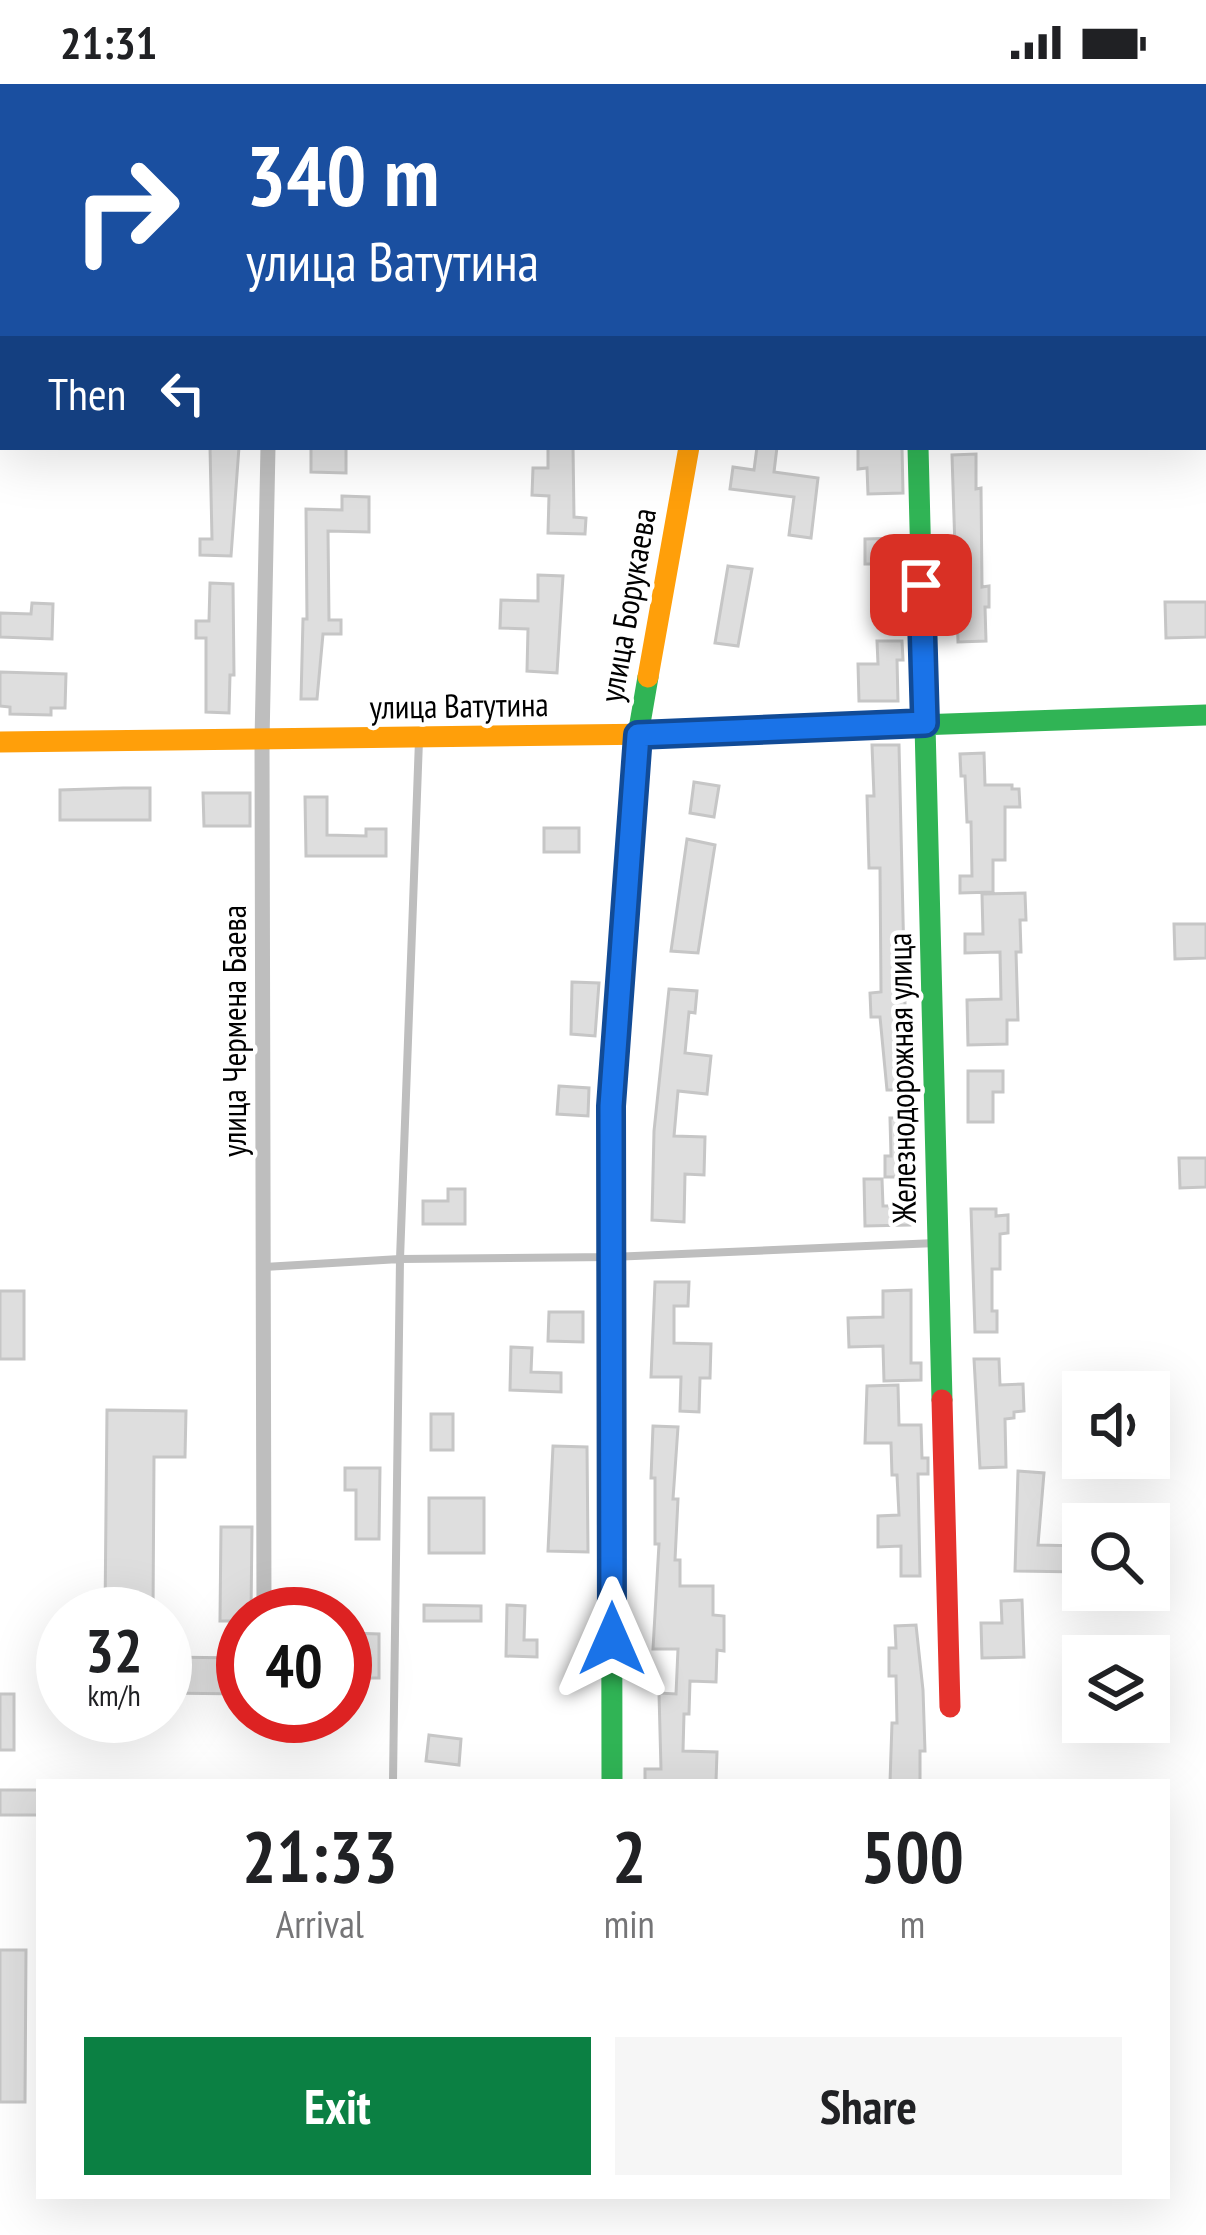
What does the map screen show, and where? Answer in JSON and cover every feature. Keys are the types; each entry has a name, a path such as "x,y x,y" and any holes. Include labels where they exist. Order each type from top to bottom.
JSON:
{"street":[{"name":"улица Чермена Баева","path":"264,1587 262,741 268,450"},
{"name":"улица Борукаева","path":"613,1779 611,1106 638,735 687,450"},
{"name":"Железнодорожная улица","path":"918,450 950,1707"},
{"name":"улица Ватутина","path":"0,742 638,735 1206,715"}],"lane":[{"path":"392,1779 400,1258 419,739"},
{"path":"263,1267 400,1258 611,1258 938,1243"}],"building":[{"path":"210,450 239,450 231,556 200,555 200,539 212,539"},
{"path":"311,450 346,450 346,473 311,472"},
{"path":"548,450 573,450 574,517 586,518 585,534 548,533 549,496 532,495 533,468 548,468"},
{"path":"757,450 777,450 774,472 818,478 811,538 789,535 794,497 730,489 733,467 754,470"},
{"path":"858,450 902,450 903,493 868,494 867,468 858,469"},
{"path":"976,454 982,587 989,586 986,641 958,642 952,455"},
{"path":"342,496 369,497 369,532 328,531 329,620 341,620 341,634 323,634 317,699 301,699 303,619 307,619 306,509 342,510"},
{"path":"903,538 902,598 877,599 876,564 865,564 865,539"},
{"path":"728,566 752,569 738,646 715,643"},
{"path":"538,575 563,576 557,673 527,671 528,629 500,628 501,600 538,601"},
{"path":"210,583 233,584 234,675 230,675 229,713 206,712 206,638 196,638 196,621 209,621"},
{"path":"1165,602 1206,602 1206,637 1166,638"},
{"path":"32,603 53,604 52,639 0,637 0,613 31,614"},
{"path":"877,641 902,641 903,660 897,660 898,701 859,701 858,664 878,664"},
{"path":"0,672 66,674 65,708 51,708 51,715 10,714 10,707 0,706"},
{"path":"872,745 899,745 907,1090 887,1090 880,1017 871,1017 870,993 881,992 880,868 869,868 867,796 874,796"},
{"path":"984,753 985,785 1019,789 1020,807 1005,807 1005,860 993,860 993,892 960,893 960,876 972,876 971,822 967,822 960,754"},
{"path":"694,782 719,786 714,817 690,813"},
{"path":"150,788 150,820 60,820 60,790"},
{"path":"203,793 250,793 250,826 204,826"},
{"path":"305,797 327,797 327,835 366,836 366,829 386,829 386,856 306,856"},
{"path":"544,828 579,828 579,852 544,852"},
{"path":"687,839 715,845 698,953 671,951"},
{"path":"1025,893 1026,920 1020,920 1021,952 1016,952 1018,1020 1007,1020 1007,1044 968,1045 967,1000 1001,999 1000,952 965,953 965,934 983,934 982,894"},
{"path":"1174,924 1206,924 1206,958 1175,959"},
{"path":"572,982 599,983 595,1036 571,1034"},
{"path":"669,989 697,991 695,1013 689,1012 685,1053 711,1056 707,1094 678,1091 674,1136 705,1137 704,1175 685,1174 684,1222 652,1220 654,1131"},
{"path":"968,1071 1003,1071 1003,1092 993,1092 993,1122 968,1122"},
{"path":"559,1086 589,1088 588,1116 557,1114"},
{"path":"890,1118 907,1118 907,1177 885,1177 885,1156 891,1156"},
{"path":"1179,1158 1206,1158 1206,1187 1180,1188"},
{"path":"864,1179 882,1179 883,1206 910,1206 910,1225 865,1226"},
{"path":"448,1189 465,1189 465,1224 423,1224 423,1201 448,1201"},
{"path":"971,1209 996,1209 996,1216 1008,1215 1008,1233 1000,1234 1000,1269 992,1269 997,1332 975,1332"},
{"path":"655,1282 689,1282 688,1306 674,1306 674,1343 711,1344 710,1378 700,1378 699,1412 680,1411 681,1377 651,1377"},
{"path":"911,1290 911,1363 921,1363 921,1380 884,1381 883,1346 849,1347 848,1318 883,1317 883,1291"},
{"path":"0,1291 24,1291 24,1359 0,1359"},
{"path":"549,1312 583,1312 583,1342 548,1341"},
{"path":"511,1347 532,1348 531,1372 561,1373 561,1392 510,1390"},
{"path":"974,1359 999,1359 1000,1385 1023,1384 1024,1411 1005,1419 1006,1467 980,1468"},
{"path":"898,1385 899,1425 921,1425 922,1458 928,1458 928,1474 918,1474 920,1576 901,1576 901,1546 878,1547 878,1516 899,1515 897,1475 892,1475 891,1443 865,1443 867,1386"},
{"path":"107,1410 186,1411 185,1457 154,1457 153,1587 105,1587"},
{"path":"431,1414 453,1414 453,1450 431,1450"},
{"path":"653,1426 678,1427 673,1499 678,1499 675,1560 680,1560 680,1586 713,1586 713,1615 724,1616 724,1651 717,1650 716,1682 690,1681 683,1751 717,1752 716,1779 645,1779 645,1769 661,1769 659,1693 676,1694 678,1649 653,1649 659,1544 655,1544 655,1478 651,1478"},
{"path":"553,1446 587,1447 588,1552 548,1551"},
{"path":"345,1468 380,1468 379,1539 356,1539 356,1490 345,1490"},
{"path":"1018,1471 1044,1473 1038,1545 1062,1546 1062,1572 1015,1571"},
{"path":"429,1498 484,1498 484,1553 429,1553"},
{"path":"221,1527 252,1527 251,1587 220,1587"},
{"path":"1022,1600 1024,1657 982,1658 981,1623 1002,1623 1001,1601"},
{"path":"424,1605 481,1606 481,1621 424,1621"},
{"path":"507,1605 525,1606 524,1640 537,1640 537,1657 506,1656"},
{"path":"916,1625 925,1751 920,1751 920,1779 890,1779 892,1723 897,1723 896,1676 889,1676 889,1648 896,1648 895,1626"},
{"path":"372,1634 379,1634 379,1678 372,1678"},
{"path":"192,1657 216,1658 216,1694 192,1693"},
{"path":"0,1694 14,1694 14,1750 0,1750"},
{"path":"429,1735 461,1739 459,1765 426,1761"},
{"path":"0,1790 36,1790 36,1815 0,1815"},
{"path":"0,1950 26,1950 25,2102 0,2102"}],"traffic: fast":[{"path":"918,450 942,1400"},
{"path":"612,1779 611,1106 638,735 648,677"},
{"path":"658,734 1206,715"}],"traffic: slow":[{"path":"648,677 688,450"},
{"path":"0,742 658,734"}],"traffic: jam":[{"path":"942,1400 950,1707"}],"route":[{"path":"612,1639 611,1106 638,735 925,723 921,585"}]}
